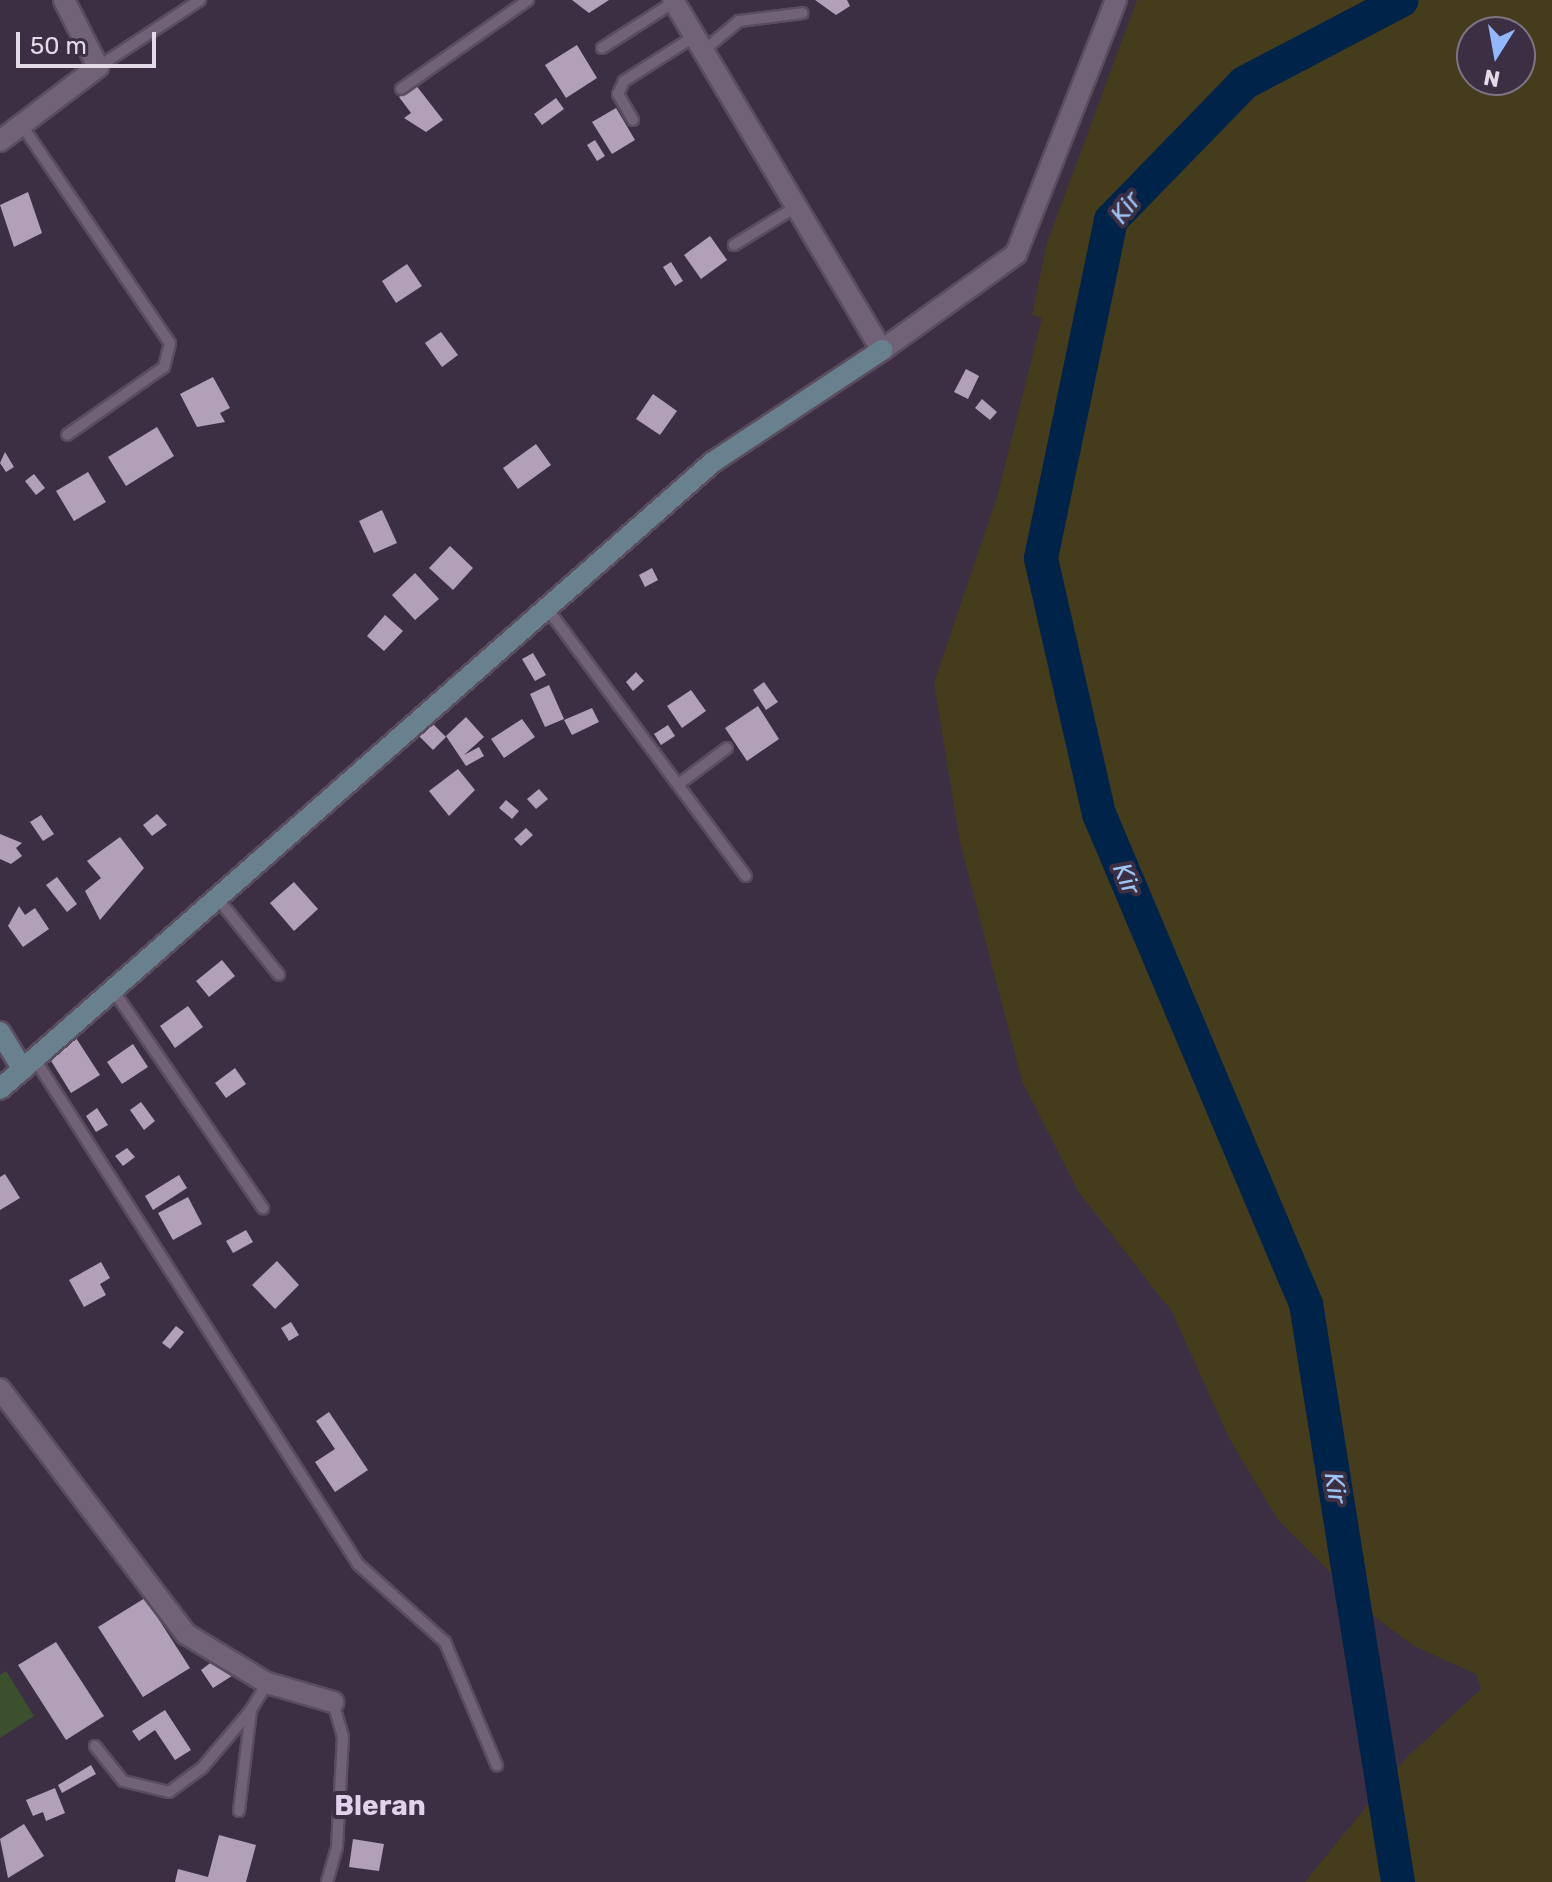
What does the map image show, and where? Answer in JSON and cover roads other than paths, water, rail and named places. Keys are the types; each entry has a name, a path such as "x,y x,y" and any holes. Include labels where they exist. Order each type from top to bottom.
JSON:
{"street":[{"path":"0,141 23,127 98,67 64,0"},
{"path":"0,1089 713,462 882,350 1016,254 1116,0"},
{"path":"674,1 794,208 882,350"},
{"path":"0,1032 30,1065"},
{"path":"0,1389 186,1634 267,1683 333,1702"}],"lane":[{"path":"98,67 200,0"},
{"path":"401,89 528,0"},
{"path":"602,48 674,1"},
{"path":"633,120 618,94 624,81 739,21 803,13"},
{"path":"23,127 170,343 164,367 67,435"},
{"path":"734,245 794,208"},
{"path":"546,607 746,876"},
{"path":"679,784 727,748"},
{"path":"218,899 279,975"},
{"path":"113,990 263,1208"},
{"path":"30,1065 358,1564 445,1642 497,1766"},
{"path":"95,1746 123,1781 169,1792 202,1768 251,1710 267,1683"},
{"path":"327,1882 337,1847 343,1737 333,1702"},
{"path":"239,1811 251,1710"}],"waterway":[{"name":"Kir","path":"1398,1882 1306,1304 1099,814 1041,558 1111,220 1244,83 1402,0"}],"district":[{"name":"Bleran","path":"380,1806"}]}
